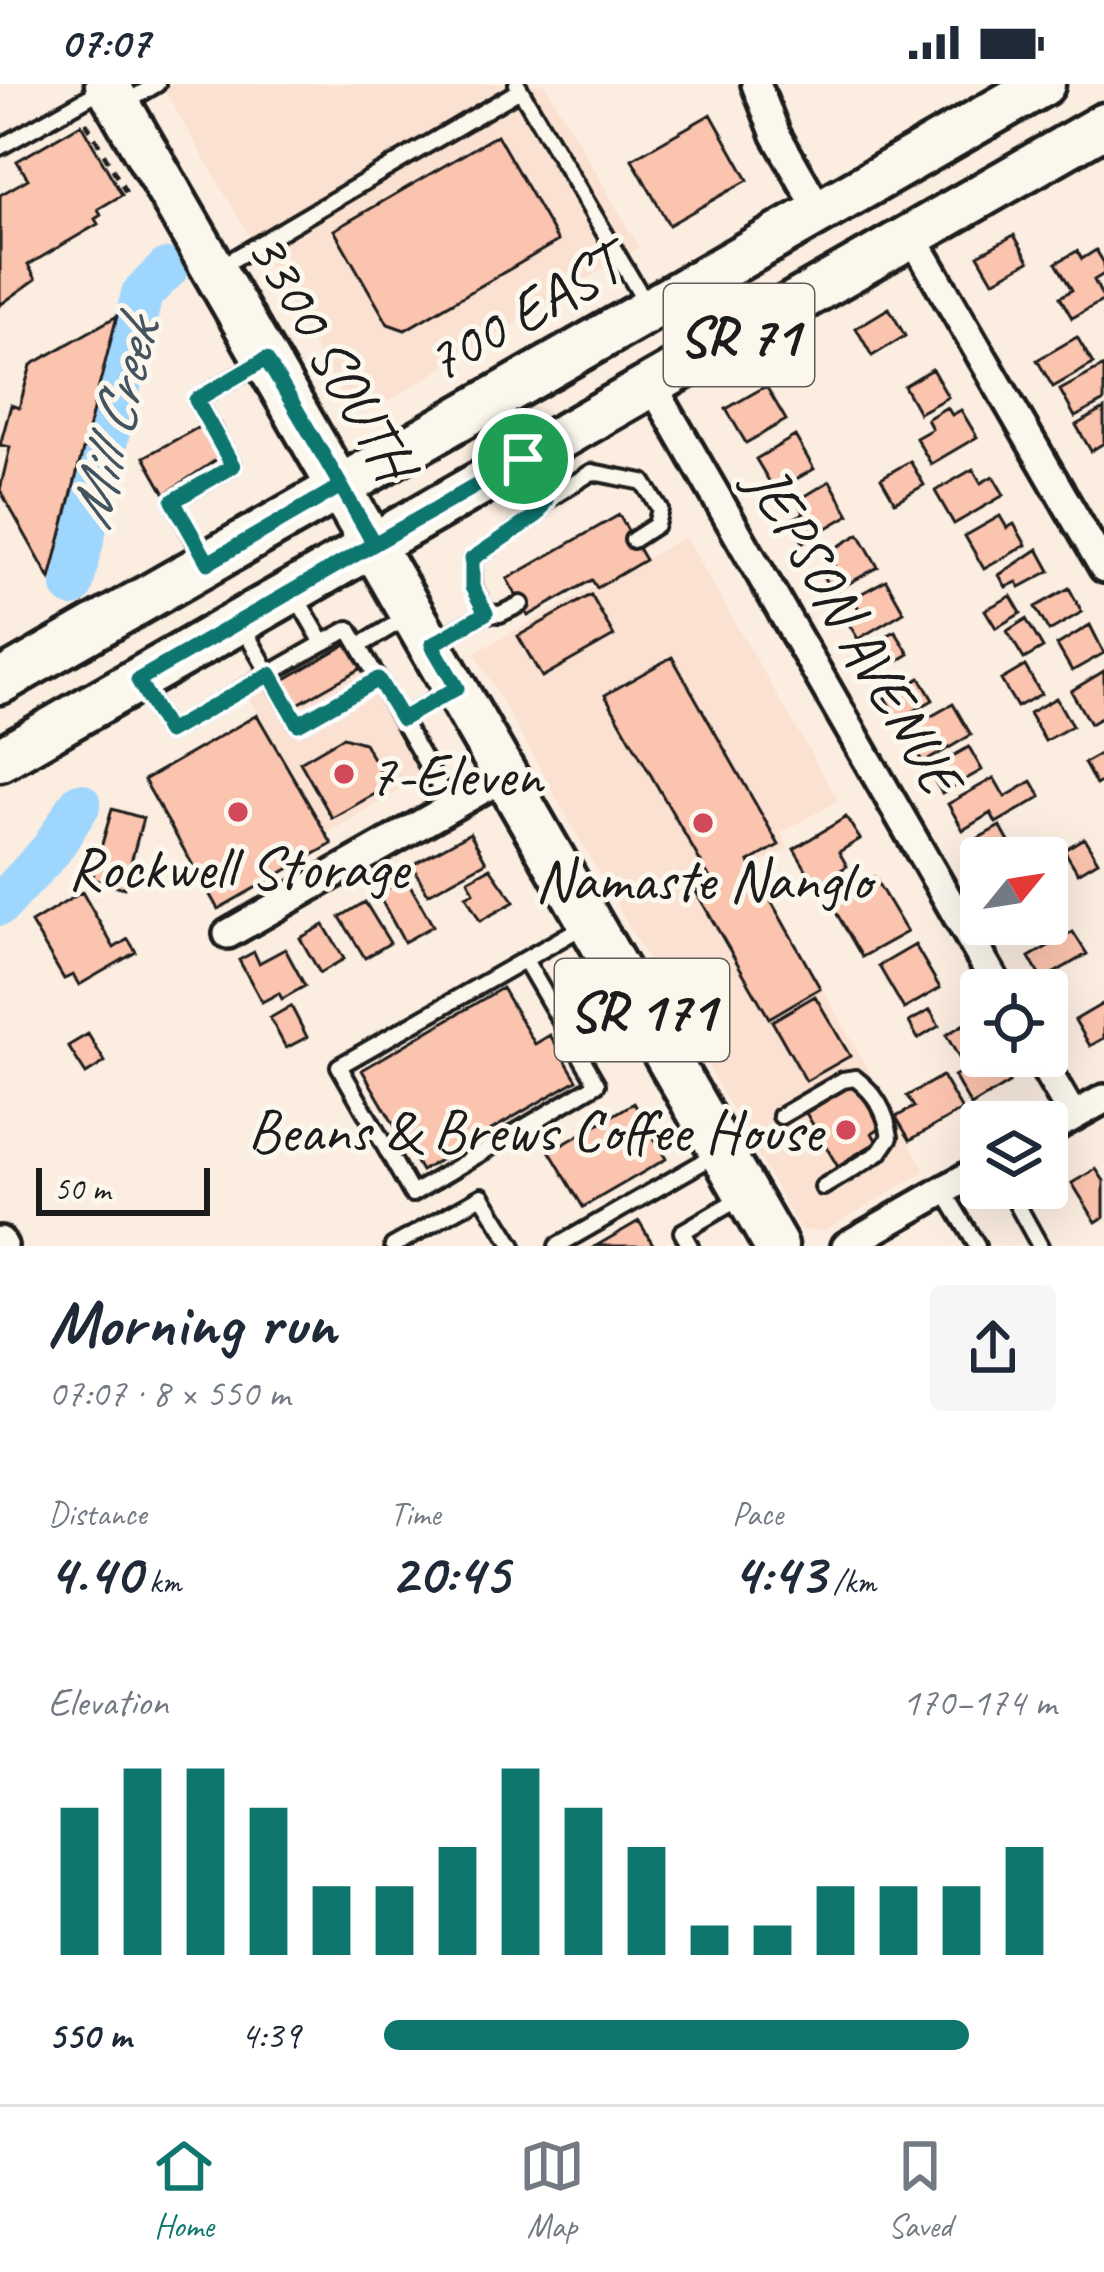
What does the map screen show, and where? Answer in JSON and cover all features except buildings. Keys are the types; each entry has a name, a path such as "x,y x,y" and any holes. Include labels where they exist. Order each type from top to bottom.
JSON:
{"main road":[{"name":"700 EAST","path":"0,682 1043,84"},
{"name":"3300 SOUTH","path":"105,100 214,270 341,486 776,1246"},
{"name":"SR 71","path":"0,759 1104,125"}],"street":[{"path":"755,84 776,135 820,212"},
{"path":"912,236 1104,568"},
{"name":"JEPSON AVENUE","path":"652,385 988,969"},
{"path":"228,934 507,775"},
{"path":"1050,1077 1073,1116"},
{"path":"1068,1119 1102,1104"},
{"path":"846,1246 960,1181"}],"lane":[{"path":"0,147 105,100 157,84"},
{"path":"214,270 519,87 649,308"},
{"path":"208,563 173,501 233,466 196,400 266,359"},
{"path":"523,459 546,500"},
{"path":"486,613 472,587 472,559 537,515 546,500 598,471 643,482 659,508 656,525 633,540"},
{"path":"292,591 322,643"},
{"path":"359,646 486,613 500,614 521,604"},
{"path":"239,622 298,724 378,679"},
{"path":"138,680 168,732 349,628 451,807"},
{"path":"402,719 457,688"},
{"path":"525,960 597,1084 412,1194 339,1066 592,921"},
{"path":"781,1116 843,1080 856,1078 872,1091 887,1118 890,1137 879,1153 823,1187"},
{"path":"556,1246 722,1152"},
{"path":"944,1191 976,1246"},
{"path":"690,1246 682,1232 747,1195"},
{"path":"393,1246 482,1196 513,1246"},
{"path":"1020,1209 1040,1246"}],"path":[{"path":"105,100 128,196"}],"shaded area":[{"path":"161,84 545,84 639,247 375,409 358,413 349,407"},
{"path":"685,537 838,800 781,833 788,848 754,867 924,1169 825,1230 800,1230 475,653"},
{"path":"333,621 351,625 435,769 327,833 242,686 247,671"}],"waterway":[{"name":"Mill Creek","path":"72,586 142,294 167,269"},
{"name":"Mill Creek","path":"0,905 51,850 80,804"}],"place":[{"name":"7-Eleven","path":"344,774"},
{"name":"Rockwell Storage","path":"238,812"},
{"name":"Namaste Nanglo","path":"703,823"},
{"name":"Beans & Brews Coffee House","path":"846,1130"}],"route":[{"path":"523,459 374,544 341,486 325,458 266,359 196,400 233,466 173,501 208,563 341,486 374,544 138,680 168,732 270,674 298,724 378,679 402,719 457,688 432,645 486,613 472,587 472,559 537,515 546,500 523,459"}]}
